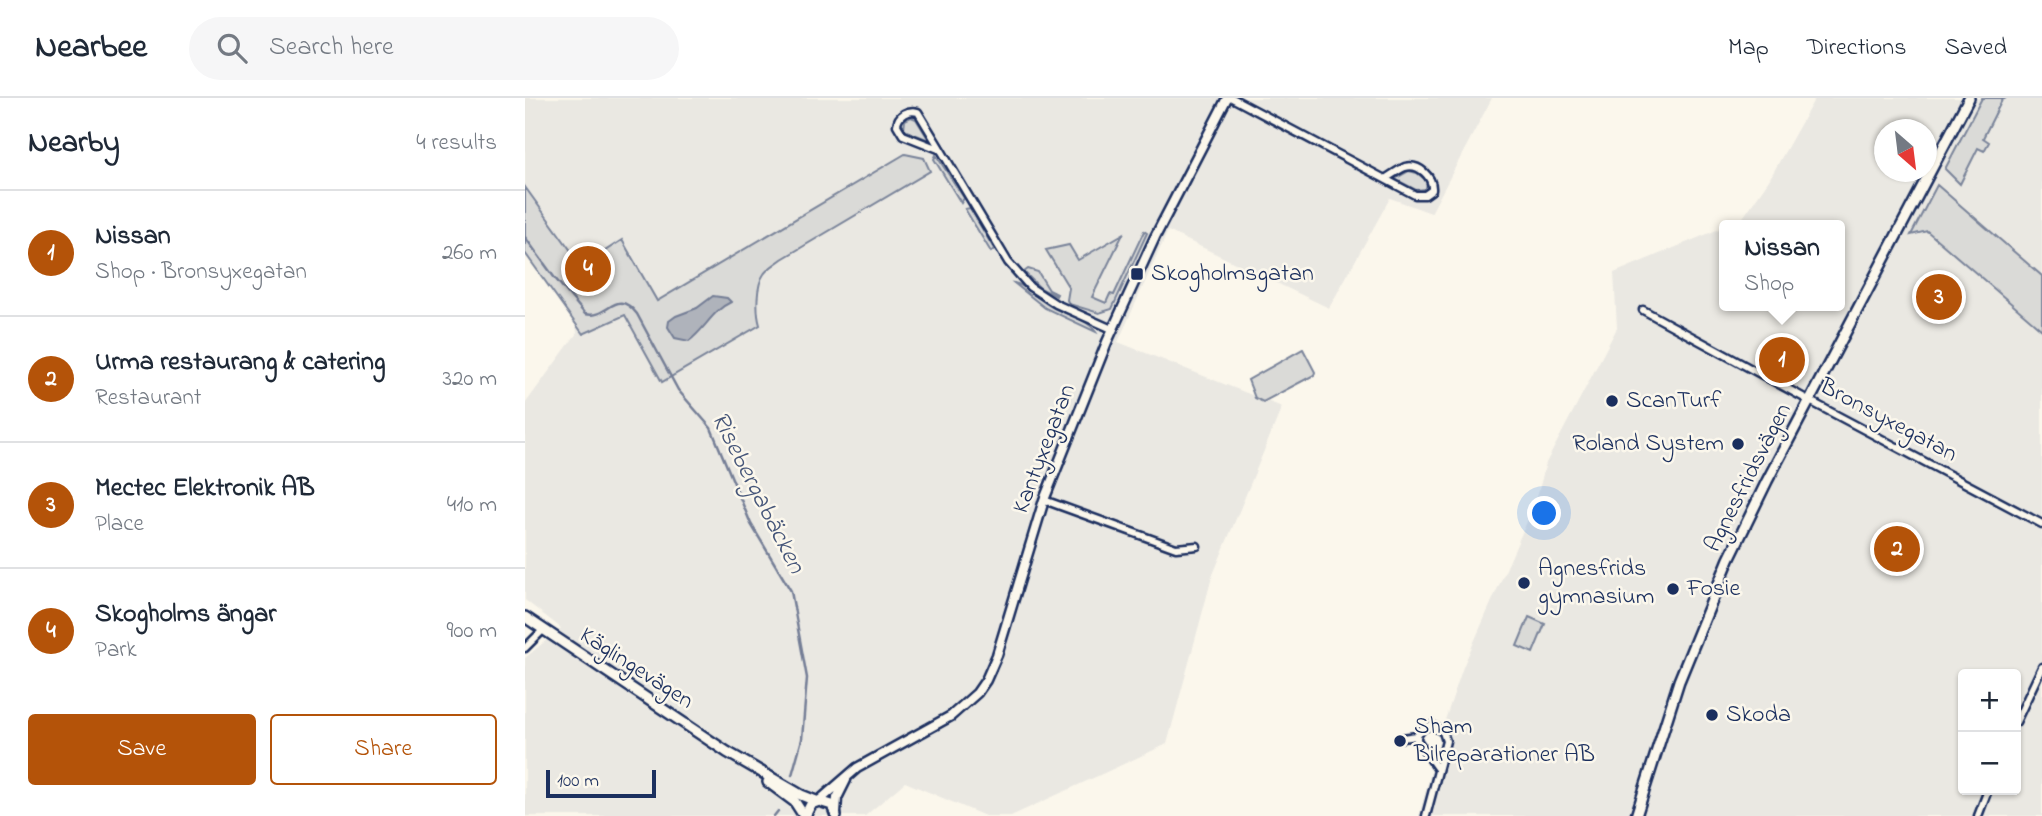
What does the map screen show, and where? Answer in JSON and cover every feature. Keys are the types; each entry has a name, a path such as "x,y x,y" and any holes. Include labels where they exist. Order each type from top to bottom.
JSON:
{"main road":[{"name":"Agnesfridsvägen","path":"1636,816 1679,681 1713,593 1746,523 1969,98"},
{"name":"Käglingevägen","path":"525,617 542,631 727,752 801,795 828,803 836,815"},
{"name":"Käglingevägen","path":"727,752 795,802 804,816"},
{"path":"804,816 806,809 817,801"}],"street":[{"path":"1230,98 1415,195 1425,195 1432,190 1432,182 1427,174 1413,166 1385,179"},
{"name":"Kantyxegatan","path":"817,801 857,768 951,716 981,687 997,655 1044,500 1112,329 1154,237 1230,98"},
{"path":"941,150 903,135 897,129 897,120 909,111 918,112 941,150 1008,262 1024,280 1056,304 1112,329"},
{"name":"Bronsyxegatan","path":"1643,310 2042,524"},
{"path":"1044,500 1176,548 1197,546"},
{"path":"525,648 542,631"},
{"path":"2021,711 2042,667"},
{"path":"1402,737 1417,736 1432,725 1443,732 1445,741 1426,816"},
{"path":"1417,736 1420,747 1437,768"},
{"name":"Kantyxegatan","path":"836,815 840,789 857,768"},
{"path":"1978,816 1985,795"}],"shaded area":[{"path":"525,98 1492,98 1431,213 1390,198 1329,308 1168,231 1118,342 1282,407 1212,577 1167,744 1011,816 985,816 905,782 865,816 525,816 525,658 561,628 525,600 525,404 577,333 572,317 525,253"},
{"path":"1815,98 2042,98 2042,816 1419,816 1444,723 1463,667 1536,501 1546,463 1617,328 1614,273 1719,229 1719,311 1845,311 1845,220 1740,220 1769,180"},
{"path":"1982,98 2006,98 2002,100 1983,138 1989,142 1984,151 1978,148 1960,184 1945,169"},
{"path":"911,117 916,119 929,140 904,130 905,120"},
{"path":"905,154 924,158 930,171 770,268 761,279 758,292 760,325 662,382 625,315 583,334 525,253 525,187 582,266 622,240 657,301"},
{"path":"936,155 964,198 961,203 934,159"},
{"path":"1409,171 1417,173 1427,181 1426,189 1416,190 1395,179"},
{"path":"1937,185 2042,276 2042,330 1927,231 1911,235"},
{"path":"970,208 994,249 991,252 965,209"},
{"path":"1144,231 1147,233 1112,309 1099,313 1069,304 1069,288 1046,250 1069,245 1078,260 1123,234 1092,297 1106,303 1110,294 1114,295"},
{"path":"1028,269 1038,272 1056,296 1040,288 1024,272"},
{"path":"1014,283 1052,307 1082,320 1096,332 1045,308"},
{"path":"713,296 727,298 731,302 719,310 689,341 675,338 668,327 669,321 697,308"},
{"path":"1303,349 1314,375 1263,402 1255,398 1248,380"},
{"path":"1529,617 1545,624 1533,653 1517,646"}],"waterway":[{"name":"Risebergabäcken","path":"525,237 585,314 600,313 617,303 629,306 637,314 678,390 711,428 751,524 791,591 807,678 802,739 792,775"},
{"name":"Risebergabäcken","path":"774,816 778,811"}],"place":[{"name":"Skogholms ängar","path":"588,269"},
{"name":"Skogholmsgatan","path":"1137,274"},
{"name":"Mectec Elektronik AB","path":"1939,297"},
{"name":"Nissan","path":"1782,360"},
{"name":"ScanTurf","path":"1612,401"},
{"name":"Roland System","path":"1738,444"},
{"name":"Urma restaurang & catering","path":"1897,549"},
{"name":"Agnesfrids gymnasium","path":"1524,583"},
{"name":"Fosie","path":"1673,589"},
{"name":"Skoda","path":"1712,715"},
{"name":"Sham Bilreparationer AB","path":"1400,741"}]}
